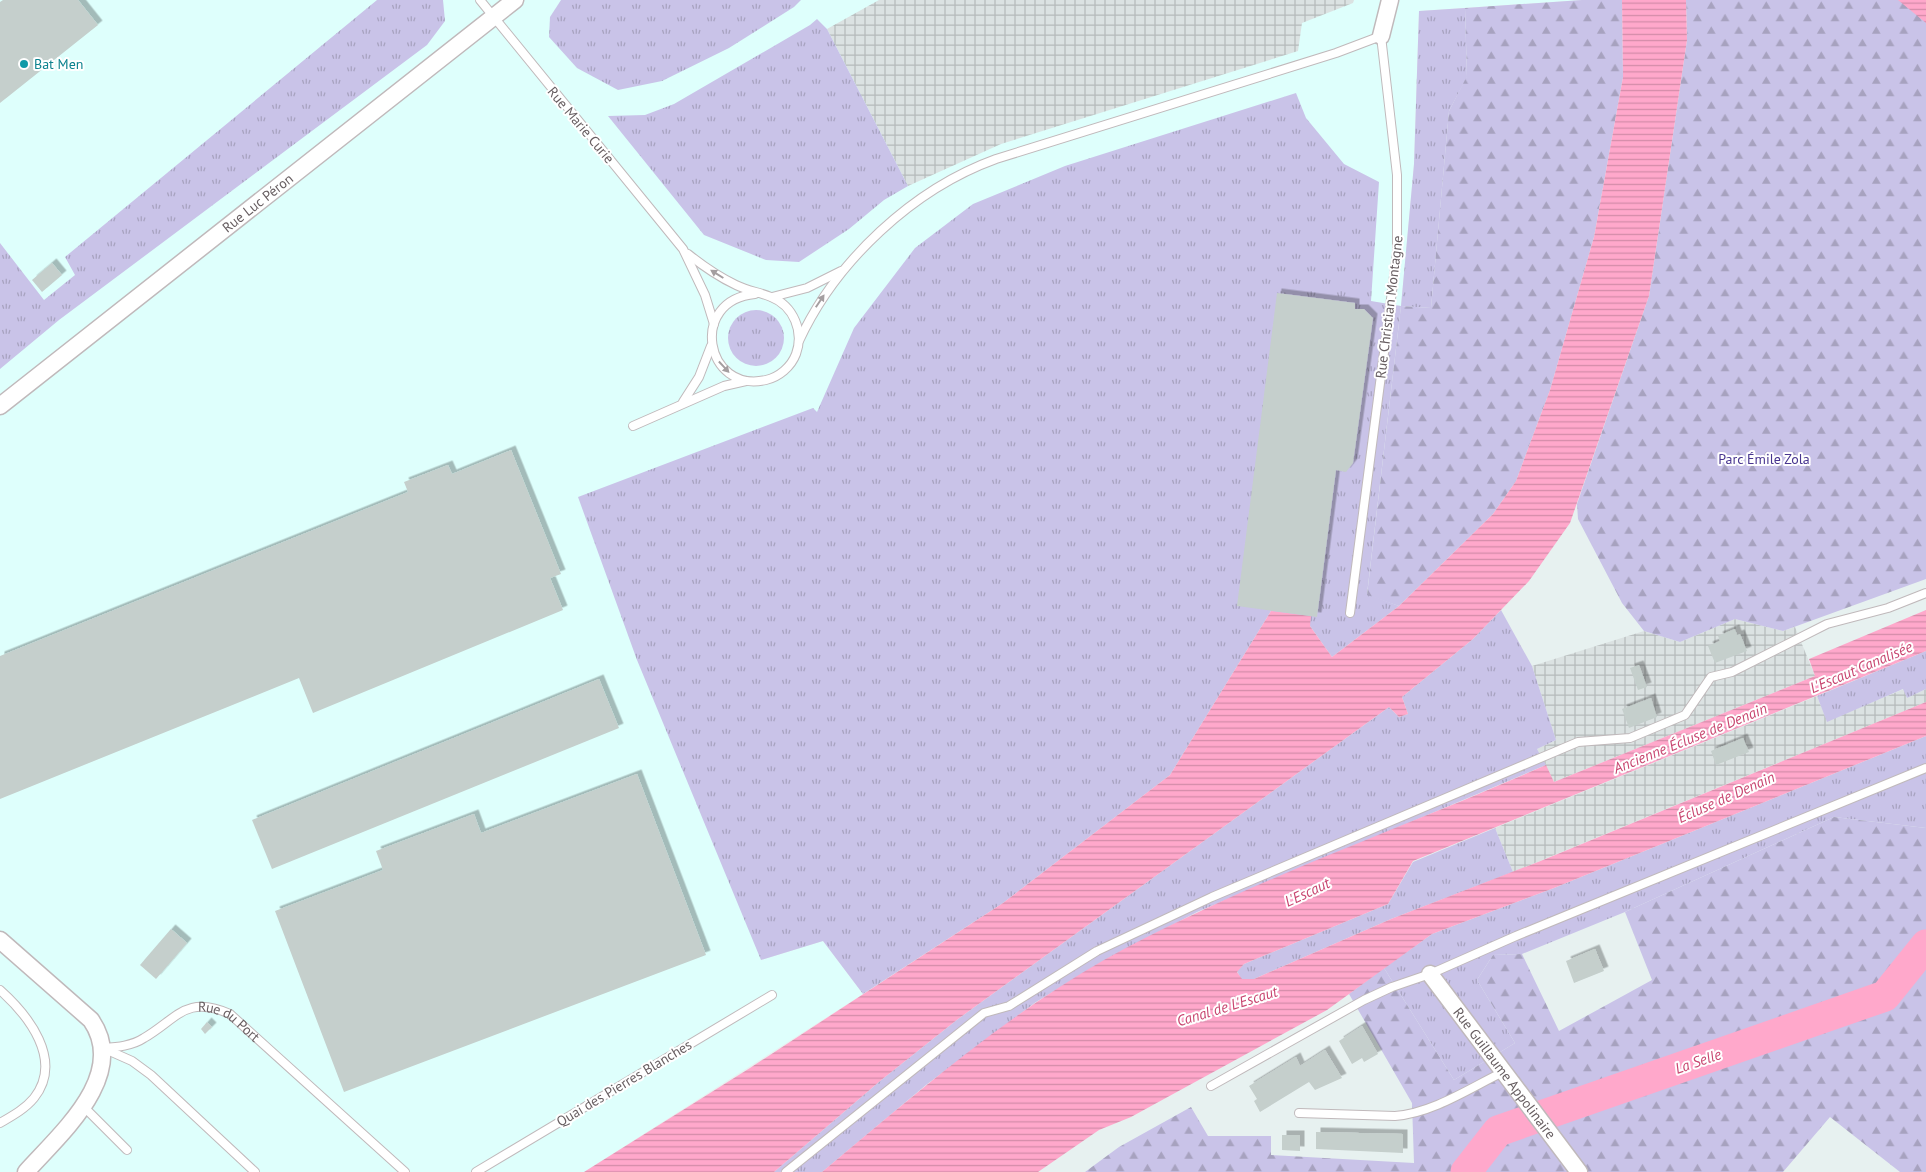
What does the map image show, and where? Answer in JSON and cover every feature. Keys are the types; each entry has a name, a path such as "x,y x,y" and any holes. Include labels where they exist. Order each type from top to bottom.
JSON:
{"street":[{"name":"Rue Luc Péron","path":"0,406 515,0"},
{"name":"Rue Christian Montagne","path":"1381,36 1390,0"},
{"path":"0,940 91,1020 98,1031 103,1048 96,1084 83,1106 26,1172"},
{"name":"Rue Guillaume Appolinaire","path":"1430,974 1579,1172"}],"lane":[{"name":"Rue Marie Curie","path":"480,0 683,249 705,295 714,324"},
{"path":"633,426 682,403 728,385 770,379 782,372 792,362 799,341 817,307 848,266 900,213 932,190 963,172 996,159 1336,53 1381,36"},
{"name":"Rue Christian Montagne","path":"1350,613 1397,253 1397,176 1381,36"},
{"name":"Rue Marie Curie","path":"683,249 714,272 755,294"},
{"path":"772,297 820,283 848,266"},
{"path":"682,403 699,378 712,344 714,324 720,312 730,302 742,296 755,294 772,297 784,305 793,315 798,328 799,341"},
{"path":"712,344 723,368 734,376 748,381"},
{"path":"786,1172 984,1013 1009,1006 1097,951 1212,897 1578,742 1630,738 1686,715 1711,677 1732,672 1827,624 1888,608 1926,593"},
{"path":"1211,1086 1364,1000 1926,768"},
{"path":"0,990 30,1022 40,1043 45,1065 40,1088 34,1097 0,1123"},
{"name":"Quai des Pierres Blanches","path":"476,1172 772,995"},
{"name":"Rue du Port","path":"103,1048 138,1042 182,1010 203,1007 222,1010 230,1014 405,1172"},
{"path":"103,1048 132,1062 151,1075 255,1172"},
{"path":"1299,1113 1395,1116 1410,1114 1429,1108 1503,1072"},
{"path":"83,1106 128,1150"}],"shaded area":[{"path":"0,0 1582,0 1419,11 1414,164 1401,306 1254,284 761,960 823,941 863,994 584,1172 0,1172"},
{"path":"879,0 1354,0 1353,3 1302,23 1298,51 1001,144 908,186 827,29"},
{"path":"1735,619 1783,631 1795,627 1815,676 1554,782 1537,749 1556,740 1532,666 1644,631 1680,642"},
{"path":"1904,689 1907,698 1926,689 1926,702 1513,872 1495,828 1817,696 1827,721"}],"green space":[{"path":"377,0 443,0 445,21 427,45 59,320 0,369 0,243 44,300 75,275 65,257"},
{"path":"561,0 801,0 794,7 729,48 662,81 618,90 577,68 549,37 550,17"},
{"path":"1582,0 1622,0 1623,77 1594,237 1550,390 1516,481 1493,514 1399,606 1367,595 1401,306 1431,308 1449,111 1467,76 1465,8"},
{"name":"Parc Émile Zola","path":"1686,0 1926,0 1926,579 1783,631 1735,619 1680,642 1644,631 1622,603 1578,519 1577,504 1649,296 1687,40"},
{"path":"1465,8 1467,77 1449,111 1431,308 1401,306 1414,164 1419,11"},
{"path":"817,19 827,29 908,186 884,200 849,229 799,262 766,260 704,235 608,116 645,115 674,104 810,25"},
{"path":"1296,93 1306,118 1344,164 1379,182 1371,301 1401,306 1367,594 1399,606 1332,657 1310,626 1271,611 1170,775 1003,903 863,994 823,941 761,960 637,660 578,497 813,408 817,412 854,328 915,248 973,204 1065,166"},
{"path":"750,310 762,310 776,318 784,332 782,349 776,358 762,366 750,366 740,361 733,354 728,344 728,332 733,322 740,315"},
{"path":"1501,610 1532,666 1556,740 1537,749 1546,765 1197,912 1104,961 1036,1002 926,1085 822,1172 774,1172 880,1081 958,1019 1389,707 1399,717 1408,714 1402,697 1473,639"},
{"path":"1926,651 1926,689 1907,698 1903,689 1827,722 1817,696"},
{"path":"1926,736 1926,828 1834,817 1625,912 1522,954 1493,955 1477,980 1515,1043 1454,1080 1384,968 1432,934 1554,888"},
{"path":"1834,817 1926,828 1926,1172 1900,1172 1830,1117 1783,1172 1085,1172 1119,1147 1191,1107 1208,1136 1271,1136 1271,1155 1414,1163 1412,1103 1349,994 1384,968 1454,1080 1515,1043 1477,980 1493,955 1522,954 1559,1031 1652,980 1625,912"},
{"path":"1495,828 1513,872 1391,919 1254,979 1241,979 1237,971 1244,964 1388,904 1413,862"}],"water":[{"path":"1622,0 1686,0 1687,40 1649,296 1570,523 1529,581 1473,639 1402,697 1408,714 1399,717 1389,707 958,1019 880,1081 774,1172 584,1172 750,1068 1003,903 1170,775 1271,611 1311,616 1310,626 1332,657 1399,606 1493,514 1516,481 1550,390 1594,237 1623,77"},
{"path":"1898,0 1926,0 1926,23"},
{"path":"1926,610 1926,651 1413,861 1388,904 1244,964 1237,972 1242,979 1254,979 1391,919 1543,860 1926,702 1926,736 1554,888 1432,934 1327,1010 1131,1117 1099,1130 1038,1172 822,1172 959,1060 1030,1007 1104,960 1157,932 1267,881 1546,765 1554,782 1815,676 1809,659"}],"building":[{"name":"Bat Men","path":"3,0 78,0 98,25 0,103 0,2"},
{"path":"52,263 62,275 42,292 32,280"},
{"path":"1277,293 1355,303 1355,309 1364,309 1373,318 1353,463 1346,472 1336,470 1317,617 1237,606"},
{"path":"511,450 561,574 550,578 563,610 313,713 299,678 0,799 0,656 408,492 404,482 448,465 452,474"},
{"path":"1735,629 1737,635 1740,634 1747,651 1715,663 1708,646 1720,641 1718,636"},
{"path":"1639,665 1647,687 1638,690 1630,668"},
{"path":"599,679 619,728 272,869 252,820"},
{"path":"1651,698 1657,717 1629,728 1622,709"},
{"path":"1743,738 1749,752 1716,765 1711,751"},
{"path":"637,774 706,955 344,1092 275,911 383,870 376,851 474,814 481,833"},
{"path":"171,929 187,943 156,979 140,965"},
{"path":"1595,949 1604,971 1574,983 1566,961"},
{"path":"207,1022 212,1027 205,1034 201,1029"},
{"path":"1362,1026 1378,1054 1364,1062 1362,1058 1352,1064 1339,1041"},
{"path":"1325,1050 1342,1078 1315,1090 1309,1082 1260,1112 1254,1101 1257,1099 1249,1086 1296,1057 1300,1066"},
{"path":"1316,1132 1403,1134 1403,1153 1316,1149"},
{"path":"1282,1135 1300,1135 1300,1151 1282,1150"}],"waterway":[{"name":"La Selle","path":"1466,1172 1498,1131 1885,996 1926,945"}],"place":[{"name":"Bat Men","path":"24,64"}],"water label":[{"name":"L'Escaut Canalisée","path":"1861,667"},
{"name":"Ancienne Écluse de Denain","path":"1690,738"},
{"name":"Écluse de Denain","path":"1726,797"},
{"name":"L'Escaut","path":"1307,892"},
{"name":"Canal de L'Escaut","path":"1227,1006"}]}
